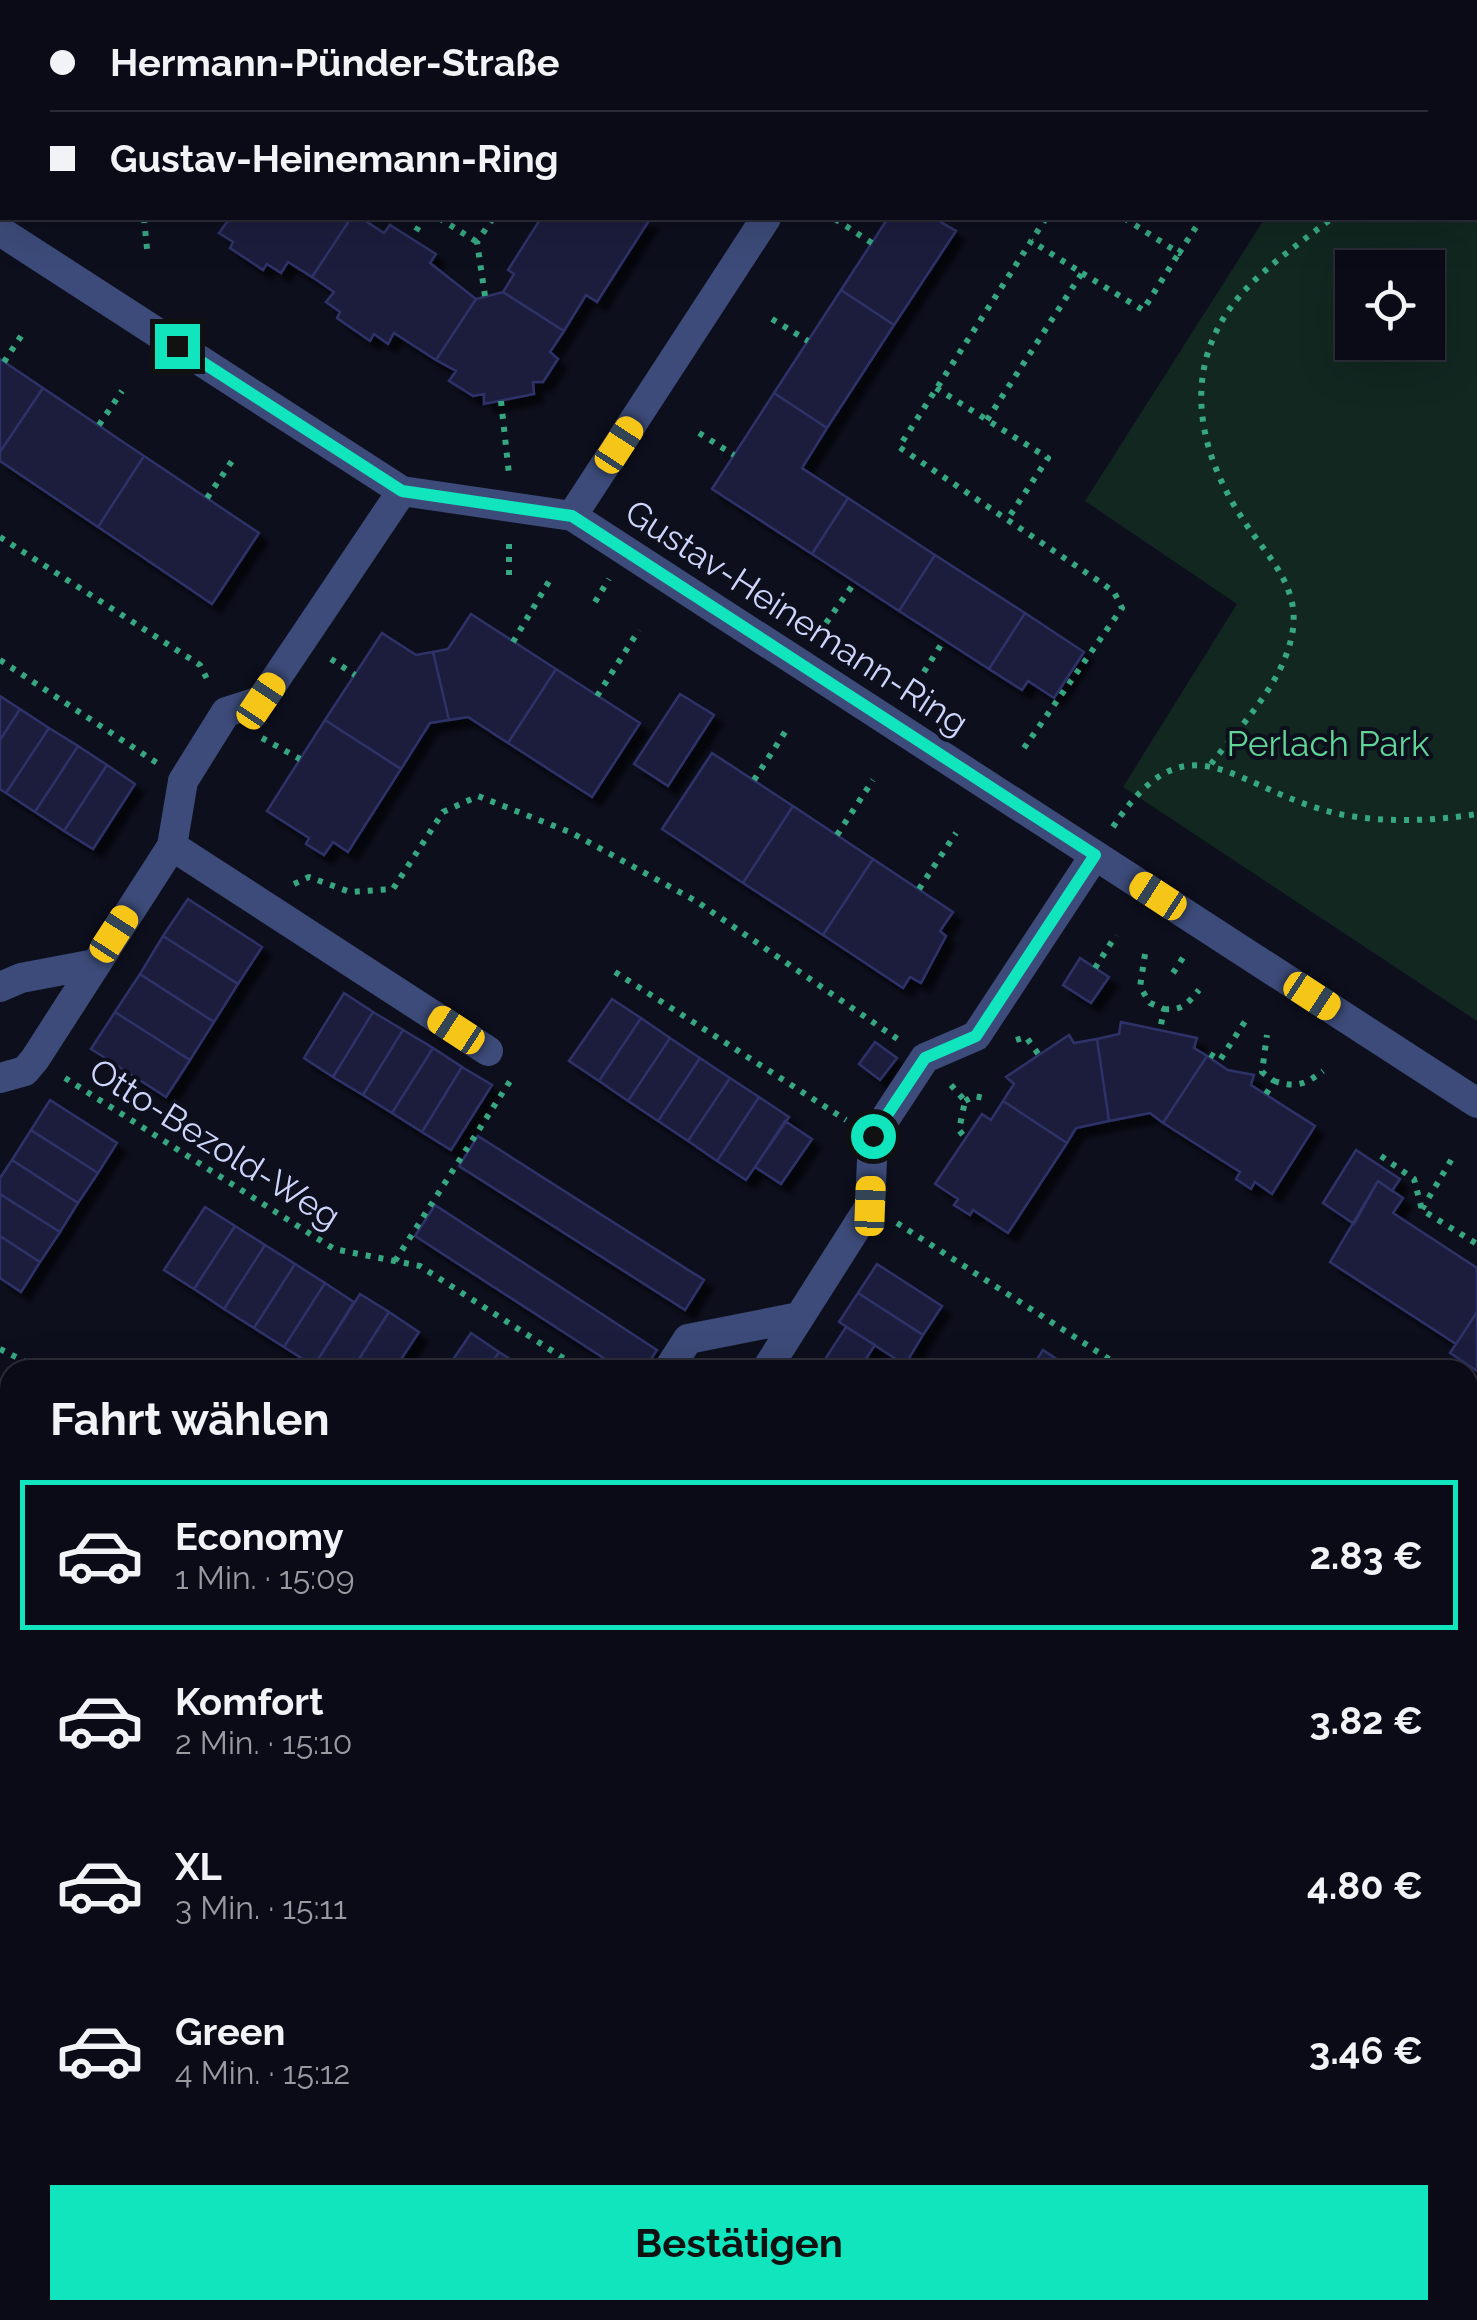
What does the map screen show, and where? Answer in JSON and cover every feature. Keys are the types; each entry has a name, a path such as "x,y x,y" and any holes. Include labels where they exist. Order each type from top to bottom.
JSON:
{"street":[{"path":"572,516 765,220"},
{"name":"Gustav-Heinemann-Ring","path":"0,230 402,491 572,516 1477,1102"},
{"path":"0,1078 24,1071 35,1058 172,846 183,781 226,712 261,701 402,491"},
{"path":"172,846 488,1051"},
{"path":"772,1360 870,1206 873,1136 933,1054 976,1036 1095,855"},
{"path":"0,987 21,978 95,964"},
{"path":"674,1360 688,1339 799,1317"}],"path":[{"path":"144,220 147,249"},
{"path":"416,232 423,220"},
{"path":"442,220 477,242"},
{"path":"485,296 477,242 492,220"},
{"path":"838,220 872,243"},
{"path":"1024,748 1122,608 1114,592 899,447 1045,220"},
{"path":"1127,220 1179,253"},
{"path":"1030,241 1143,310 1201,220"},
{"path":"1211,764 1270,686 1287,652 1294,613 1278,566 1233,507 1206,450 1201,417 1208,352 1244,291 1330,220"},
{"path":"988,420 1082,273"},
{"path":"772,319 808,341"},
{"path":"4,362 25,330"},
{"path":"936,388 1048,458 1007,520"},
{"path":"99,425 122,391"},
{"path":"501,401 508,453"},
{"path":"699,432 734,455"},
{"path":"206,498 232,461"},
{"path":"0,537 200,665 212,686"},
{"path":"514,642 550,578"},
{"path":"826,623 854,582"},
{"path":"597,696 638,630"},
{"path":"917,683 944,640"},
{"path":"0,660 183,781"},
{"path":"754,780 789,726"},
{"path":"1095,855 1120,816 1150,785 1189,764 1211,764 1318,809 1350,815 1400,819 1477,814"},
{"path":"837,835 874,780"},
{"path":"259,902 309,877 350,892 393,889 443,812 478,796 572,833 696,900 933,1054 952,1088 965,1101"},
{"path":"919,889 956,832"},
{"path":"1096,968 1116,935"},
{"path":"1173,973 1190,946"},
{"path":"1145,954 1140,987 1150,1003 1176,1010 1199,990"},
{"path":"615,972 873,1136"},
{"path":"1160,1030 1164,1009"},
{"path":"1210,1054 1220,1060 1246,1020"},
{"path":"1267,1035 1262,1072 1274,1081 1292,1087 1308,1084 1323,1071"},
{"path":"394,1261 516,1070 515,1050 488,1051"},
{"name":"Otto-Bezold-Weg","path":"35,1058 334,1250 420,1266 566,1360"},
{"path":"1266,1094 1274,1081"},
{"path":"966,1138 959,1130 965,1101 974,1096 989,1100"},
{"path":"1381,1156 1414,1180 1422,1210 1477,1244"},
{"path":"1422,1210 1453,1157"},
{"path":"870,1206 1110,1360"}],"green space":[{"name":"Perlach Park","path":"1264,220 1477,220 1477,1021 1123,787 1237,604 1085,501"}],"building":[{"path":"223,220 350,220 312,277 288,262 281,273 267,264 263,270 230,248 233,242 219,233 227,222"},
{"path":"350,220 364,220 384,233 390,225 436,254 430,263 476,299 436,360 394,333 388,344 374,334 370,341 337,318 340,312 326,302 334,292 312,277"},
{"path":"540,220 649,220 597,302 586,295 564,331 503,292 514,274 508,270"},
{"path":"887,220 937,220 956,231 894,325 841,290"},
{"path":"841,290 894,325 827,428 774,393"},
{"path":"503,292 564,331 550,352 558,359 543,382 533,382 534,394 484,404 484,394 473,396 449,381 456,371 436,360 476,299"},
{"path":"0,359 43,388 0,452"},
{"path":"43,388 144,456 98,527 0,461 0,452"},
{"path":"774,393 827,428 802,468 848,498 812,554 712,489"},
{"path":"144,456 259,533 212,604 98,527"},
{"path":"848,498 935,555 899,611 812,554"},
{"path":"935,555 1025,613 989,669 899,611"},
{"path":"1025,613 1084,652 1054,698 1028,681 1022,690 989,669"},
{"path":"471,614 556,669 508,743 468,717 449,720 433,652 448,649"},
{"path":"382,633 416,655 433,652 449,720 430,723 401,769 325,720"},
{"path":"556,669 640,723 592,797 508,743"},
{"path":"680,694 714,715 668,786 634,764"},
{"path":"0,696 20,709 0,740"},
{"path":"20,709 49,728 6,793 0,789 0,740"},
{"path":"325,720 401,769 348,852 333,842 324,855 306,844 309,838 267,811"},
{"path":"49,728 78,746 35,812 6,793"},
{"path":"78,746 107,765 64,831 35,812"},
{"path":"712,753 793,806 743,883 662,829"},
{"path":"107,765 135,784 93,849 64,831"},
{"path":"793,806 873,859 823,935 743,883"},
{"path":"873,859 953,912 940,931 946,936 921,983 910,977 903,988 823,935"},
{"path":"188,899 262,947 238,984 163,936"},
{"path":"163,936 238,984 214,1022 140,974"},
{"path":"1080,958 1109,977 1091,1003 1063,985"},
{"path":"140,974 214,1022 190,1060 115,1012"},
{"path":"344,993 373,1012 333,1077 304,1058"},
{"path":"612,999 641,1018 599,1081 569,1061"},
{"path":"115,1012 190,1060 166,1097 91,1049"},
{"path":"373,1012 403,1030 363,1095 333,1077"},
{"path":"641,1018 670,1038 628,1101 599,1081"},
{"path":"1121,1022 1197,1038 1194,1048 1207,1056 1163,1123 1150,1113 1109,1121 1097,1039 1119,1034"},
{"path":"403,1030 433,1048 392,1113 363,1095"},
{"path":"1069,1035 1074,1043 1097,1039 1109,1121 1076,1128 1067,1143 1003,1101 1014,1084 1006,1077"},
{"path":"670,1038 700,1058 658,1121 628,1101"},
{"path":"875,1042 897,1058 880,1080 859,1064"},
{"path":"433,1048 462,1067 422,1132 392,1113"},
{"path":"1207,1056 1228,1070 1254,1075 1251,1085 1315,1126 1272,1194 1255,1182 1251,1189 1236,1179 1240,1172 1163,1123"},
{"path":"700,1058 730,1078 688,1141 658,1121"},
{"path":"462,1067 492,1085 451,1150 422,1132"},
{"path":"730,1078 759,1097 717,1161 688,1141"},
{"path":"759,1097 789,1117 746,1180 717,1161"},
{"path":"50,1100 117,1143 98,1173 31,1130"},
{"path":"1003,1101 1067,1143 1008,1233 973,1210 970,1215 954,1205 958,1199 935,1184 982,1114 991,1120"},
{"path":"785,1121 812,1139 781,1184 755,1167"},
{"path":"31,1130 98,1173 78,1203 12,1160"},
{"path":"478,1136 704,1280 685,1310 459,1166"},
{"path":"1356,1150 1400,1179 1392,1191 1378,1181 1354,1224 1323,1203"},
{"path":"12,1160 78,1203 60,1232 0,1194 0,1178"},
{"path":"1378,1181 1403,1198 1393,1213 1477,1268 1477,1312 1456,1344 1330,1262"},
{"path":"0,1194 60,1232 40,1262 0,1236"},
{"path":"435,1205 657,1350 650,1360 607,1360 415,1236"},
{"path":"205,1207 235,1226 194,1289 164,1270"},
{"path":"235,1226 265,1245 224,1309 194,1289"},
{"path":"0,1236 40,1262 21,1292 0,1278"},
{"path":"265,1245 295,1264 254,1328 224,1309"},
{"path":"295,1264 325,1283 284,1347 254,1328"},
{"path":"877,1264 942,1306 923,1335 858,1293"},
{"path":"325,1283 354,1302 318,1360 305,1360 284,1347"},
{"path":"858,1293 923,1335 908,1360 897,1360 839,1322"},
{"path":"360,1294 389,1312 358,1360 319,1358"},
{"path":"389,1312 419,1332 401,1360 358,1360"},
{"path":"1477,1312 1477,1360 1460,1360 1450,1353"},
{"path":"846,1327 875,1345 865,1360 825,1360"},
{"path":"471,1333 499,1352 494,1360 453,1360"},
{"path":"1043,1350 1058,1360 1036,1360"},
{"path":"499,1352 511,1360 494,1360"}],"route":[{"path":"177,346 402,491 572,516 1095,855 976,1036 925,1058 873,1136"}]}
